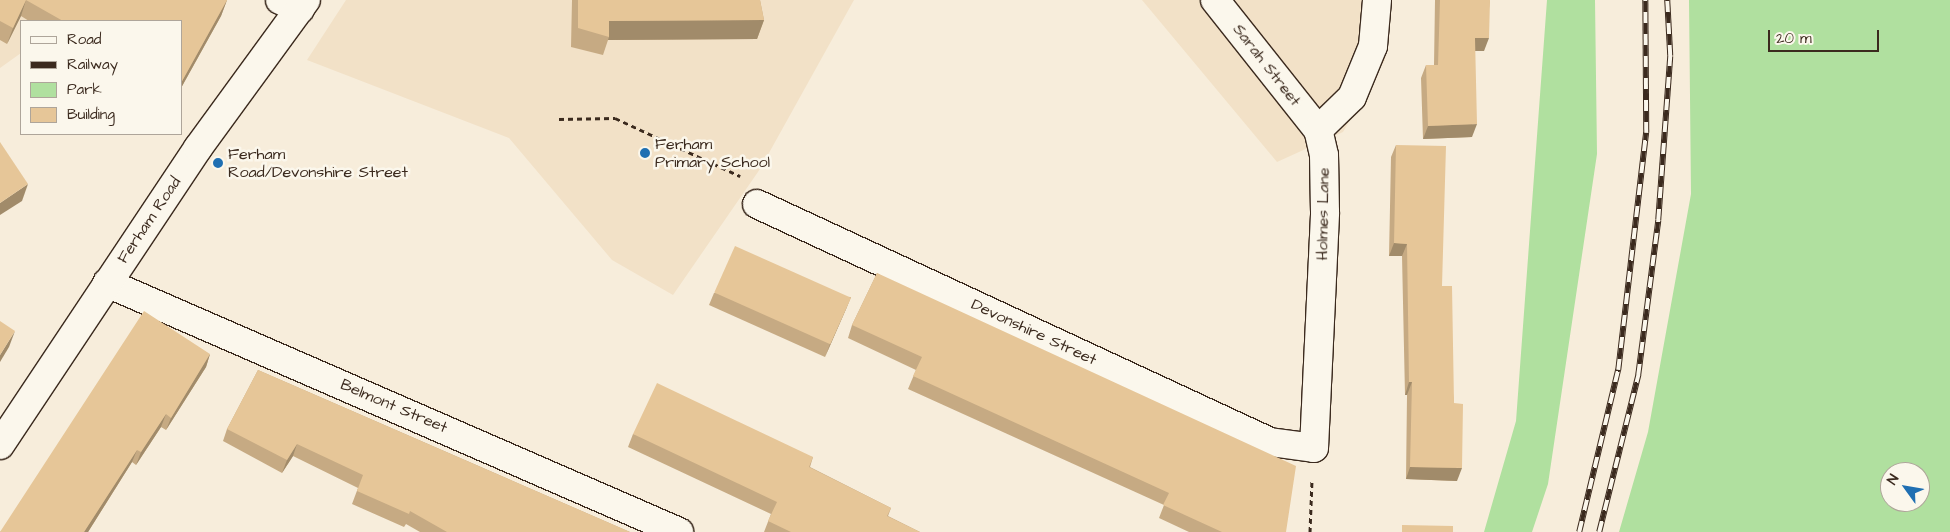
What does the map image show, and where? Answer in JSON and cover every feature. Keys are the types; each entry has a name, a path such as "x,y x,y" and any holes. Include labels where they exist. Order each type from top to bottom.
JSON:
{"street":[{"name":"Sarah Street","path":"1215,0 1318,130"},
{"path":"1318,130 1352,97 1373,46 1377,0"},
{"name":"Ferham Road","path":"0,445 295,3"},
{"name":"Holmes Lane","path":"1314,448 1325,212 1324,155 1318,130"},
{"name":"Devonshire Street","path":"757,204 1270,442 1314,448"},
{"name":"Belmont Street","path":"107,282 679,532"}],"path":[{"path":"559,119 615,118 756,183 757,204"},
{"path":"1310,532 1314,448"}],"shaded area":[{"path":"0,0 41,20 20,20 20,54 0,68"},
{"name":"Ferham Primary School","path":"346,0 854,0 760,169 673,295 612,260 509,138 307,60"},
{"path":"1142,0 1392,0 1385,60 1343,132 1277,162"}],"green space":[{"path":"1547,0 1595,0 1597,154 1548,484 1532,532 1484,532 1516,421"},
{"path":"1689,0 1950,0 1950,532 1619,532 1648,432 1691,194"}],"building":[{"path":"0,0 26,0 13,28 0,21"},
{"path":"26,0 227,0 182,81 182,20 61,20"},
{"path":"578,0 760,0 764,20 609,21 609,37 578,28"},
{"path":"1440,0 1490,0 1489,38 1475,38 1477,124 1428,126 1426,65 1438,65"},
{"path":"0,142 28,184 0,203"},
{"path":"1396,145 1446,146 1442,286 1452,286 1454,403 1463,404 1462,468 1410,467 1412,382 1409,382 1407,244 1394,243"},
{"path":"735,246 851,298 830,344 714,293"},
{"path":"877,273 1296,466 1286,532 1222,532 1163,505 1169,493 913,376 922,357 852,325"},
{"path":"144,311 210,354 171,418 166,414 141,452 137,450 84,532 0,532"},
{"path":"0,321 15,331 0,355"},
{"path":"258,370 630,532 447,532 410,511 409,514 357,491 363,475 297,444 287,460 227,429"},
{"path":"657,383 813,457 809,467 891,508 887,516 920,532 791,532 768,521 777,502 633,434"},
{"path":"1402,525 1453,526 1453,532 1402,532"}],"railway":[{"path":"1579,532 1618,370 1646,133 1645,0"},
{"path":"1599,532 1638,375 1658,220 1670,56 1667,0"}],"place":[{"name":"Ferham Primary School","path":"645,153"},
{"name":"Ferham Road/Devonshire Street","path":"218,163"}]}
